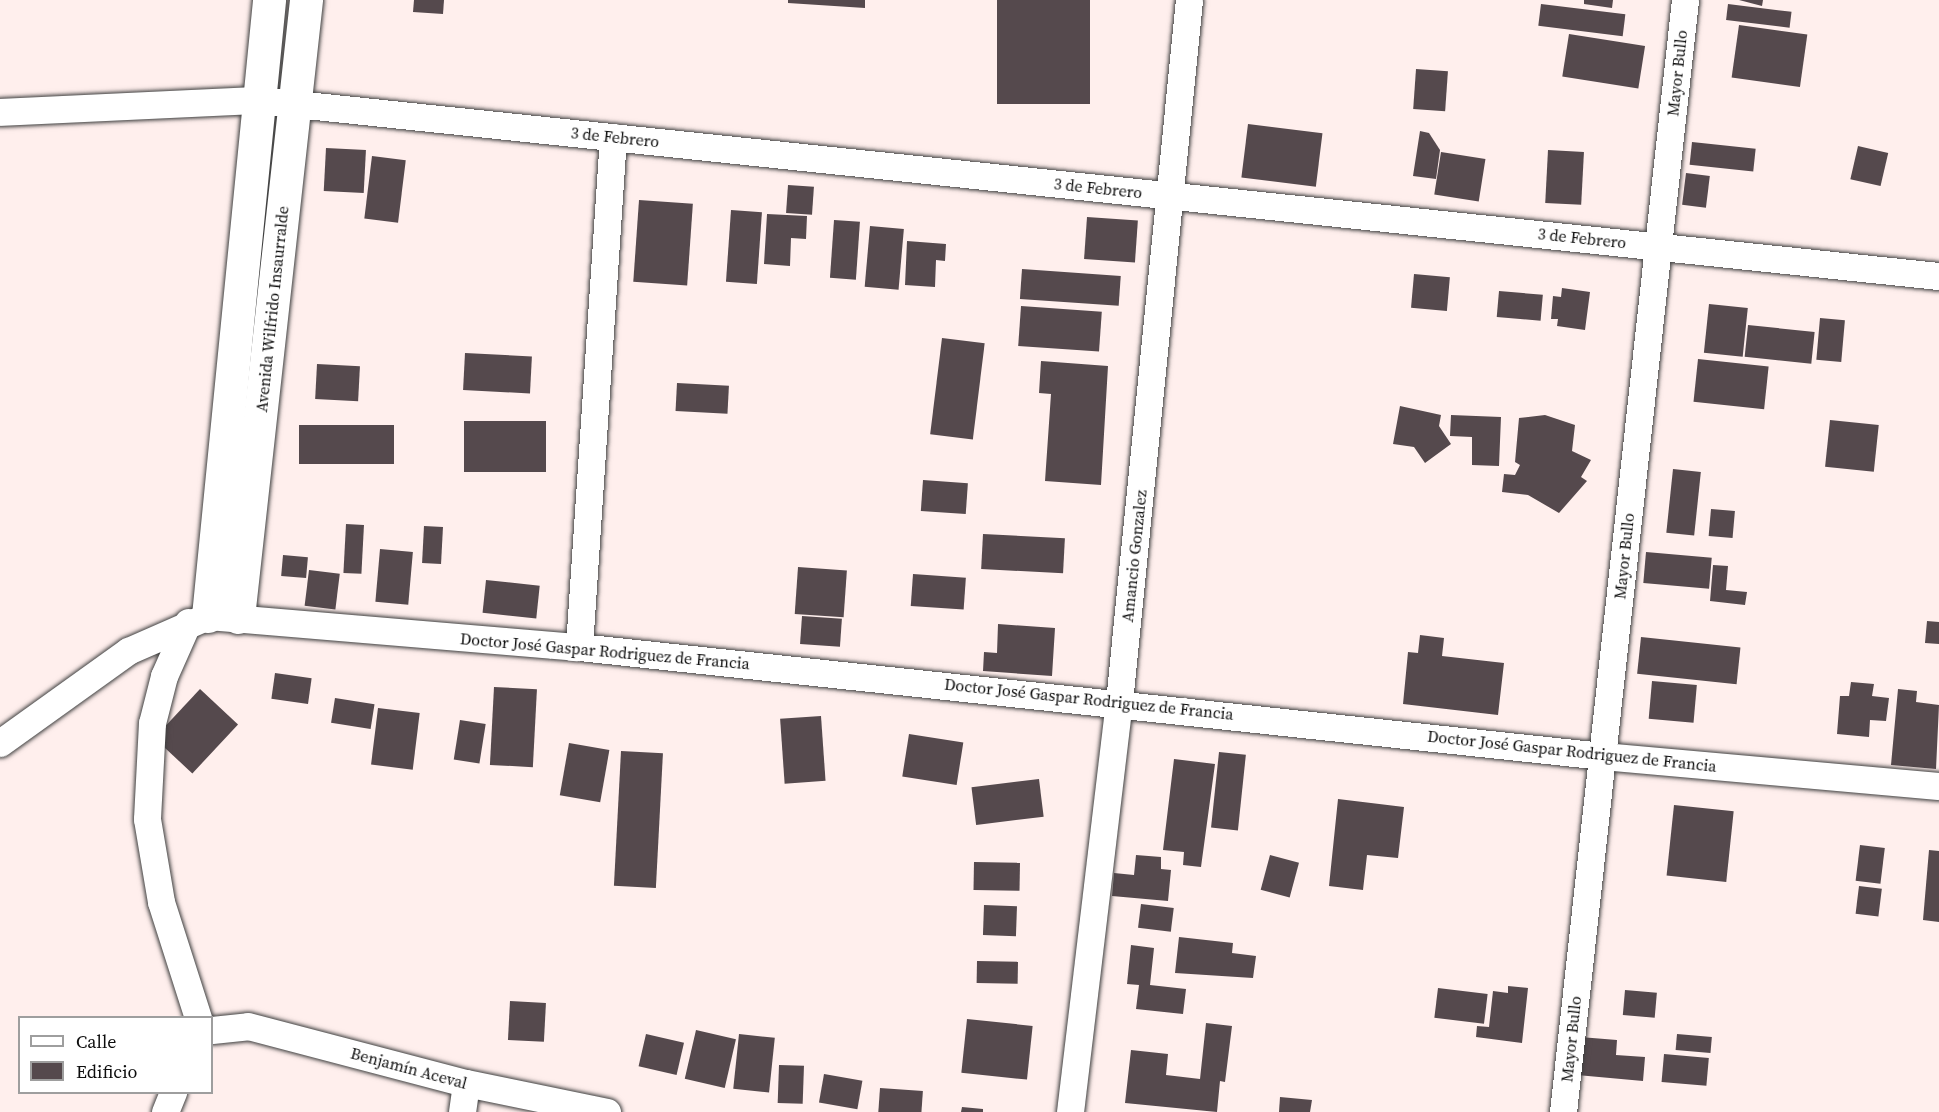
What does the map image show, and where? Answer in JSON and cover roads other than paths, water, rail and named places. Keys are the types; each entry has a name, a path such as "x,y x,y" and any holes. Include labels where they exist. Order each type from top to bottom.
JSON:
{"street":[{"name":"Avenida Wilfrido Insaurralde","path":"211,619 269,0"},
{"name":"Avenida Wilfrido Insaurralde","path":"211,619 295,104 306,0"},
{"name":"Amancio Gonzalez","path":"1070,1112 1119,702 1189,0"},
{"name":"Mayor Bullo","path":"1563,1112 1685,0"},
{"name":"3 de Febrero","path":"0,112 258,100 1939,276"},
{"path":"579,647 613,137"},
{"name":"Doctor José Gaspar Rodriguez de Francia","path":"211,619 579,647 1119,702 1602,756 1939,786"},
{"path":"0,742 128,651 211,619"},
{"path":"198,1016 161,902 147,819 152,723 164,676 211,619"},
{"name":"Benjamín Aceval","path":"213,1030 248,1026 466,1083 607,1112"},
{"path":"462,1112 466,1083"},
{"path":"165,1112 172,1094"}]}
